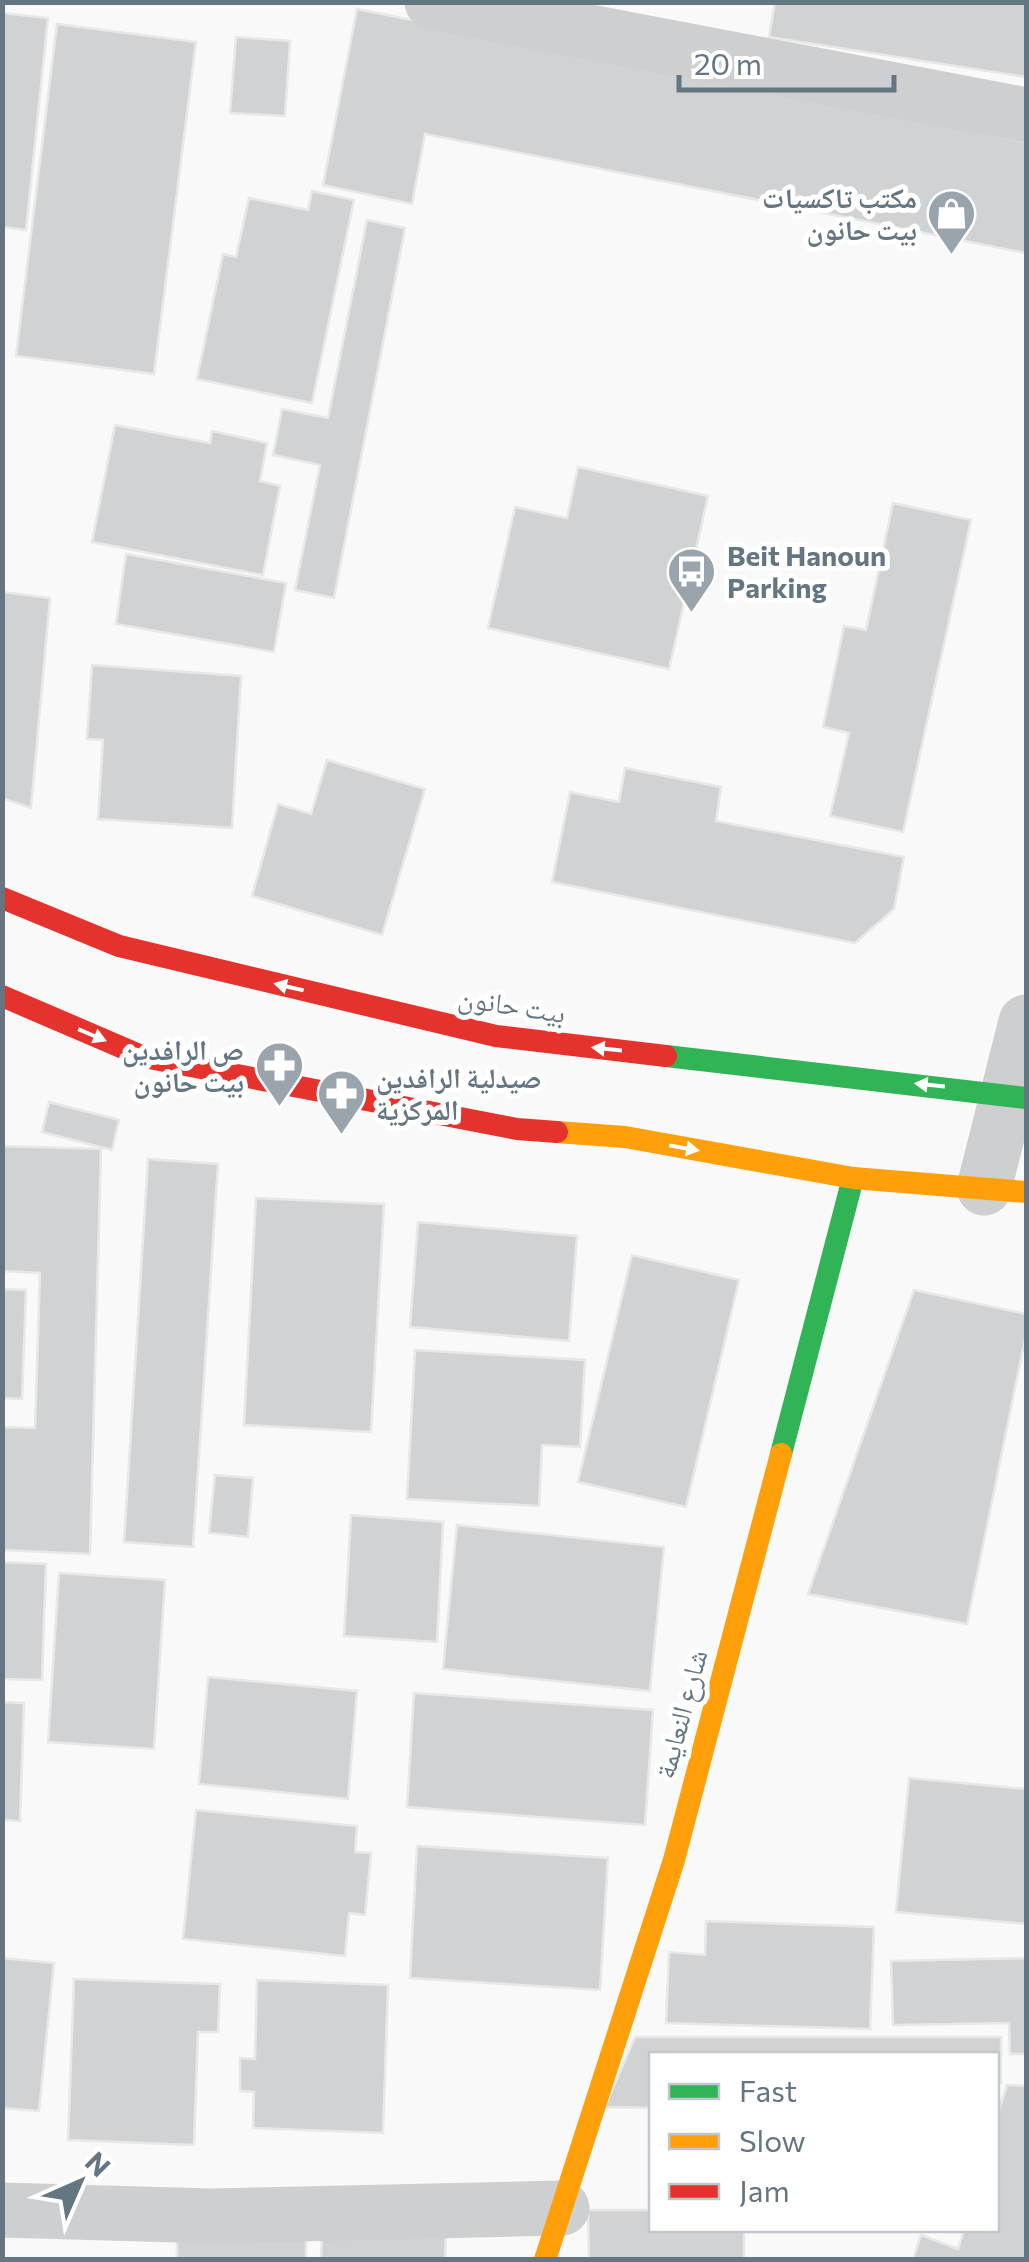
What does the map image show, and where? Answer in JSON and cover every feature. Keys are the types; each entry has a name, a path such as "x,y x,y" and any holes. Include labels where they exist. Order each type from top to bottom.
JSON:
{"main road":[{"name":"بيت حانون","path":"2,898 119,946 496,1036 1017,1096"},
{"path":"2,996 144,1057 517,1129 624,1137 853,1178 1005,1190"},
{"name":"شارع النعايمة","path":"546,2260 674,1860 853,1178"}],"street":[{"path":"432,2 1026,115"},
{"path":"1005,1190 1026,1022"},
{"path":"2,2210 211,2216 562,2208"}],"building":[{"path":"775,2 1026,2 1026,77 769,37"},
{"path":"357,9 1026,142 1026,253 425,134 412,204 323,185"},
{"path":"2,13 48,18 26,230 2,227"},
{"path":"57,24 196,42 154,374 16,356"},
{"path":"236,37 290,41 285,116 230,113"},
{"path":"312,191 354,200 312,403 197,379 223,254 236,257 249,198 308,210"},
{"path":"367,220 405,228 334,598 295,590 320,465 273,455 282,409 328,418"},
{"path":"115,425 210,443 212,431 267,443 260,481 280,486 263,575 92,542"},
{"path":"578,467 708,496 669,669 488,628 515,507 567,518"},
{"path":"893,503 971,520 903,832 830,816 849,733 823,727 844,626 866,630"},
{"path":"126,554 286,583 274,652 116,624"},
{"path":"2,592 50,598 31,808 2,798"},
{"path":"92,665 241,676 232,828 98,819 103,740 87,739"},
{"path":"327,760 425,789 382,935 252,896 278,804 311,814"},
{"path":"625,768 721,787 716,821 904,857 894,909 855,943 552,882 570,792 619,802"},
{"path":"49,1102 119,1120 112,1150 42,1132"},
{"path":"2,1146 101,1149 90,1554 2,1550 2,1427 35,1428 40,1273 2,1271"},
{"path":"148,1159 218,1164 193,1547 124,1542"},
{"path":"256,1198 384,1204 371,1432 244,1425"},
{"path":"418,1222 577,1236 569,1341 410,1327"},
{"path":"632,1255 739,1280 686,1507 578,1482"},
{"path":"2,1289 26,1290 22,1399 2,1398"},
{"path":"914,1290 1026,1314 1026,1334 967,1624 808,1594"},
{"path":"415,1350 585,1360 580,1447 542,1445 539,1506 407,1499"},
{"path":"215,1475 253,1478 248,1537 209,1533"},
{"path":"351,1515 443,1522 437,1642 344,1636"},
{"path":"457,1525 664,1547 650,1691 443,1669"},
{"path":"2,1562 46,1564 42,1680 2,1679"},
{"path":"59,1573 165,1580 154,1749 48,1742"},
{"path":"208,1677 357,1691 348,1799 199,1784"},
{"path":"414,1693 653,1710 645,1825 407,1807"},
{"path":"2,1702 24,1703 20,1821 2,1820"},
{"path":"909,1778 1026,1789 1026,1924 896,1912"},
{"path":"196,1810 357,1826 355,1852 371,1853 365,1915 349,1913 345,1956 183,1939"},
{"path":"417,1846 608,1858 600,1990 410,1978"},
{"path":"706,1921 874,1927 870,2029 666,2023 669,1952 705,1955"},
{"path":"2,1958 54,1963 39,2111 2,2108"},
{"path":"1026,1958 1026,2054 1010,2054 1009,2023 893,2025 891,1961"},
{"path":"74,1979 220,1984 218,2032 198,2032 194,2145 68,2140"},
{"path":"257,1980 388,1985 383,2133 253,2128 254,2092 240,2091 240,2058 255,2059"},
{"path":"635,2037 1001,2037 1001,2083 999,2052 649,2052 649,2108 605,2107"},
{"path":"1007,2085 1026,2086 1026,2260 913,2260 921,2235 958,2249 963,2232 999,2232 999,2110"},
{"path":"588,2210 649,2210 649,2232 744,2232 744,2260 589,2260"},
{"path":"322,2232 446,2235 445,2260 321,2260"},
{"path":"177,2236 306,2236 306,2260 177,2260"}],"traffic: fast":[{"path":"666,1056 1026,1098"},
{"path":"781,1454 853,1178"}],"traffic: slow":[{"path":"557,1132 625,1137 853,1178 1026,1192"},
{"path":"545,2260 674,1860 781,1454"}],"traffic: jam":[{"path":"2,898 119,946 496,1036 666,1056"},
{"path":"2,996 144,1057 517,1129 557,1132"}],"place":[{"name":"مكتب تاكسيات بيت حانون","path":"952,256"},
{"name":"Beit Hanoun Parking","path":"692,614"},
{"name":"ص الرافدين بيت حانون","path":"279,1108"},
{"name":"صيدلية الرافدين المركزية","path":"341,1136"}]}
